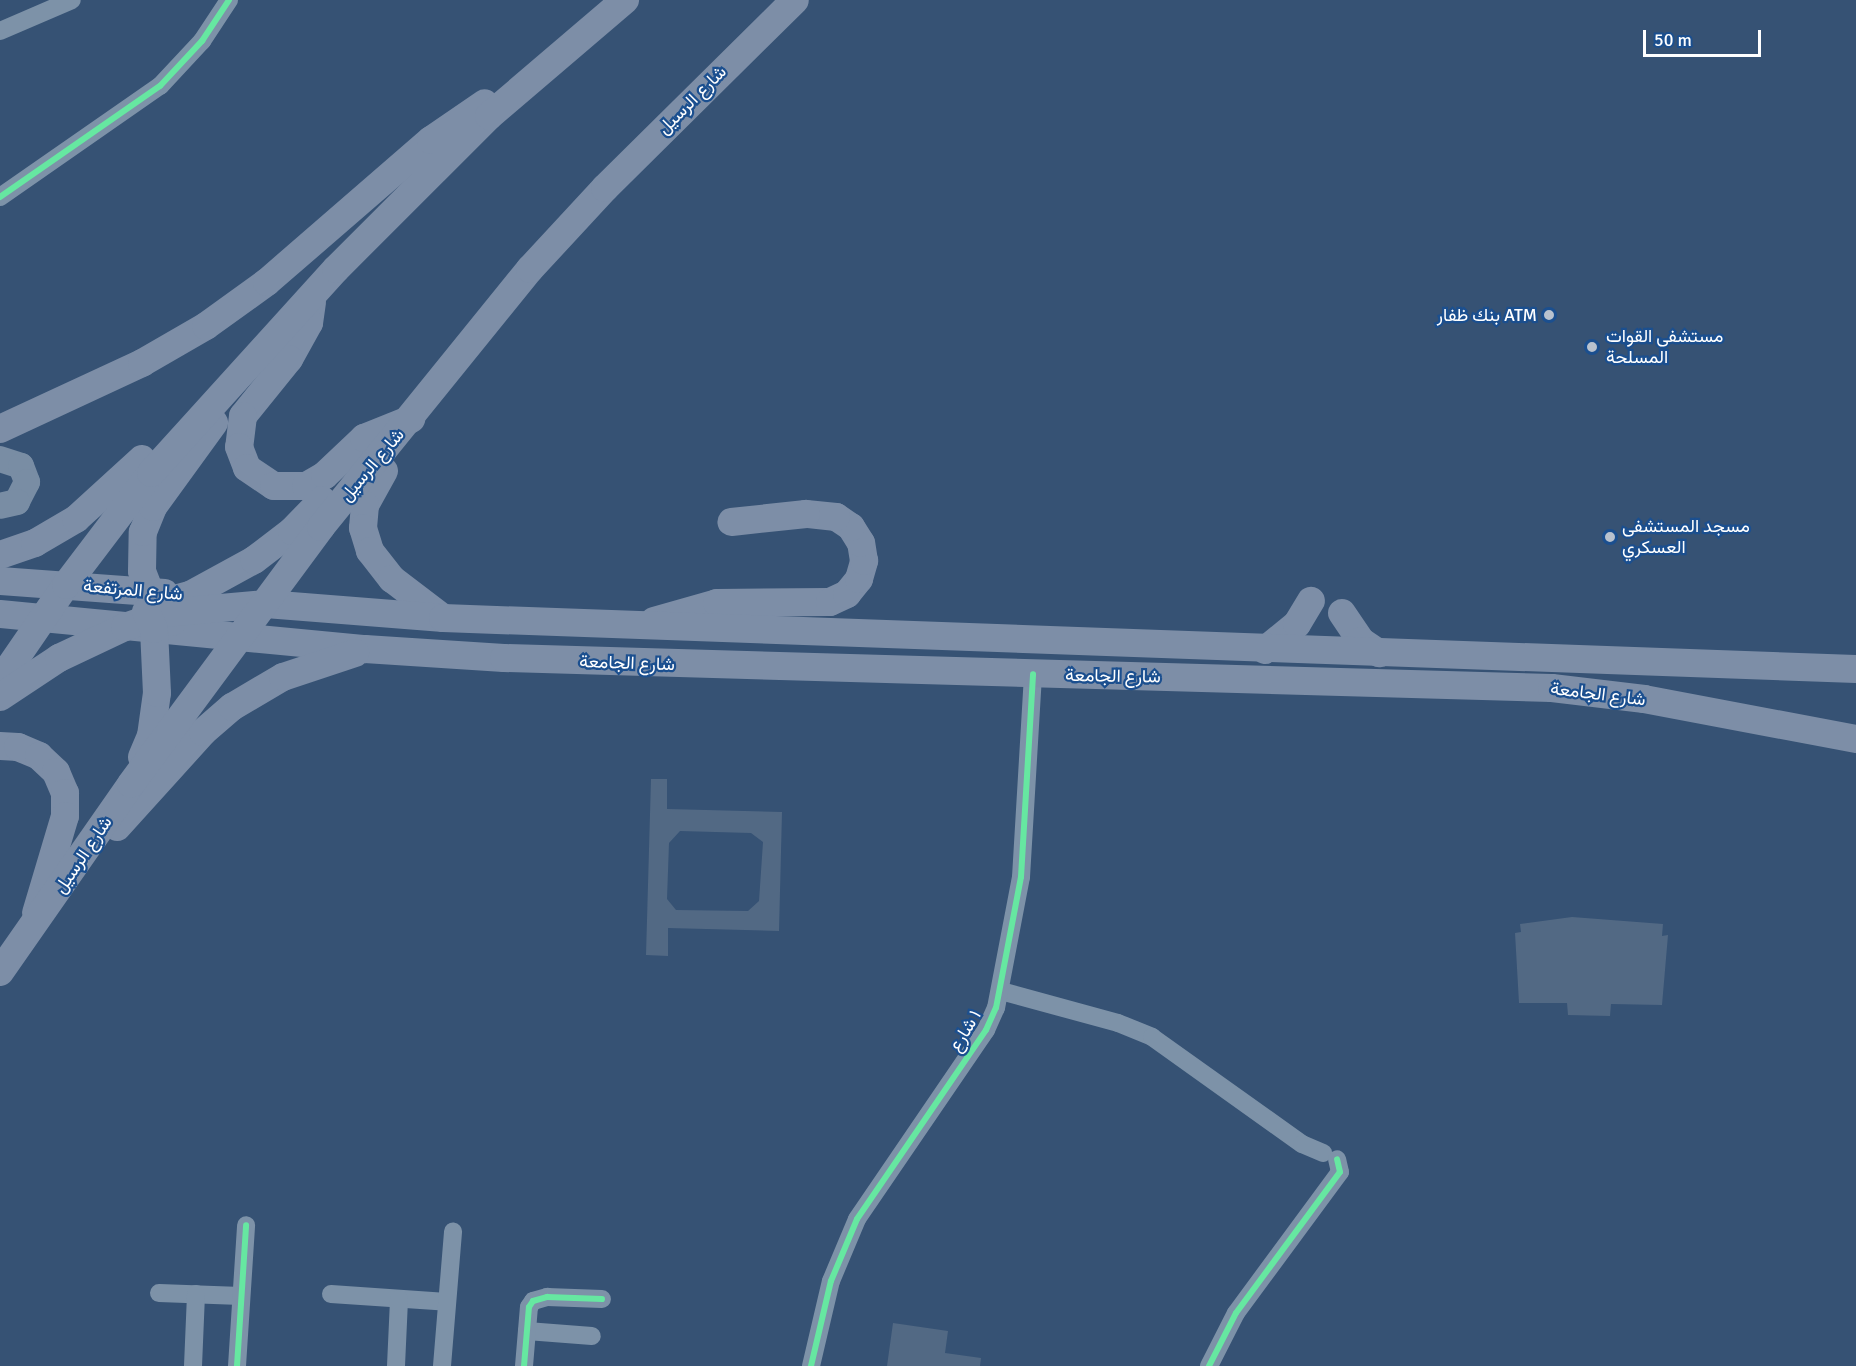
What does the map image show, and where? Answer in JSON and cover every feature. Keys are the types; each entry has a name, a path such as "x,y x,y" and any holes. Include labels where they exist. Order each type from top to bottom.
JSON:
{"main road":[{"path":"0,681 66,585 150,473 225,391 312,297 481,124 552,60 625,0"},
{"name":"شارع الرسيل","path":"0,972 75,869 131,784 321,527 411,419 530,269 605,188 795,0"},
{"path":"0,429 142,363 206,326 267,282 431,140 552,60"},
{"path":"312,297 309,323 299,342 243,416 239,447 248,468 274,486 306,486 325,474 364,438 411,419"},
{"path":"0,555 56,532 95,505 255,339 312,297"},
{"path":"443,618 392,579 376,561 365,540 363,517 370,494 432,406 453,365"},
{"path":"131,784 151,736 154,714 151,612 141,558 147,519 203,441 225,391"},
{"path":"190,595 276,545 362,459 390,444"},
{"path":"0,459 21,466 27,482 17,502 0,506"},
{"path":"640,626 717,603 830,602 847,594 859,579 864,561 861,543 851,527 836,517 806,514 731,522"},
{"name":"شارع المرتفعة","path":"0,581 66,585 241,638 365,649"},
{"name":"شارع المرتفعة","path":"0,614 44,617 151,612 190,595 266,604"},
{"path":"1264,650 1287,634 1311,601"},
{"path":"0,696 59,658 151,612 266,604"},
{"name":"شارع الجامعة","path":"266,604 443,618 1264,650 1856,669"},
{"path":"1342,613 1361,640 1379,653"},
{"path":"75,869 151,793 203,732 232,707 283,677 365,649"},
{"name":"شارع الجامعة","path":"365,649 631,664 1571,690 1737,715 1856,739"},
{"path":"0,746 18,747 39,756 56,772 65,793 65,816 43,882 34,924"}],"street":[{"path":"0,31 72,0"},
{"path":"0,197 160,86 202,41 229,0"},
{"name":"١ شارع","path":"811,1366 831,1281 857,1219 986,1030 1001,991 1021,877 1033,674"},
{"path":"1001,991 1118,1023 1152,1037 1302,1144 1330,1156 1340,1172 1236,1314 1209,1366"},
{"path":"237,1366 246,1225"},
{"path":"442,1366 453,1232"},
{"path":"159,1293 241,1296"},
{"path":"193,1366 196,1294"},
{"path":"331,1294 447,1302"},
{"path":"524,1366 529,1307 539,1297 602,1299"},
{"path":"396,1366 399,1299"},
{"path":"527,1331 592,1336"}],"building":[{"path":"651,779 667,779 667,809 782,812 779,931 668,928 668,956 646,955","holes":["680,831 751,833 763,842 759,901 748,911 676,910 667,899 669,843"]},
{"path":"1572,917 1663,924 1662,936 1668,935 1662,1005 1611,1004 1610,1016 1568,1015 1567,1003 1519,1003 1515,933 1521,932 1520,924"},
{"path":"893,1323 948,1331 945,1353 981,1358 980,1366 887,1366"}],"cycle path":[{"path":"0,197 160,86 202,41 229,0"},
{"path":"811,1366 831,1281 857,1219 986,1030 996,1008 1021,877 1033,674"},
{"path":"1209,1366 1236,1313 1340,1172 1337,1159"},
{"path":"237,1366 246,1225"},
{"path":"524,1366 529,1307 533,1301 547,1297 602,1299"}],"place":[{"name":"بنك ظفار ATM","path":"1549,315"},
{"name":"مستشفى القوات المسلحة","path":"1592,347"},
{"name":"مسجد المستشفى العسكري","path":"1610,537"}]}
